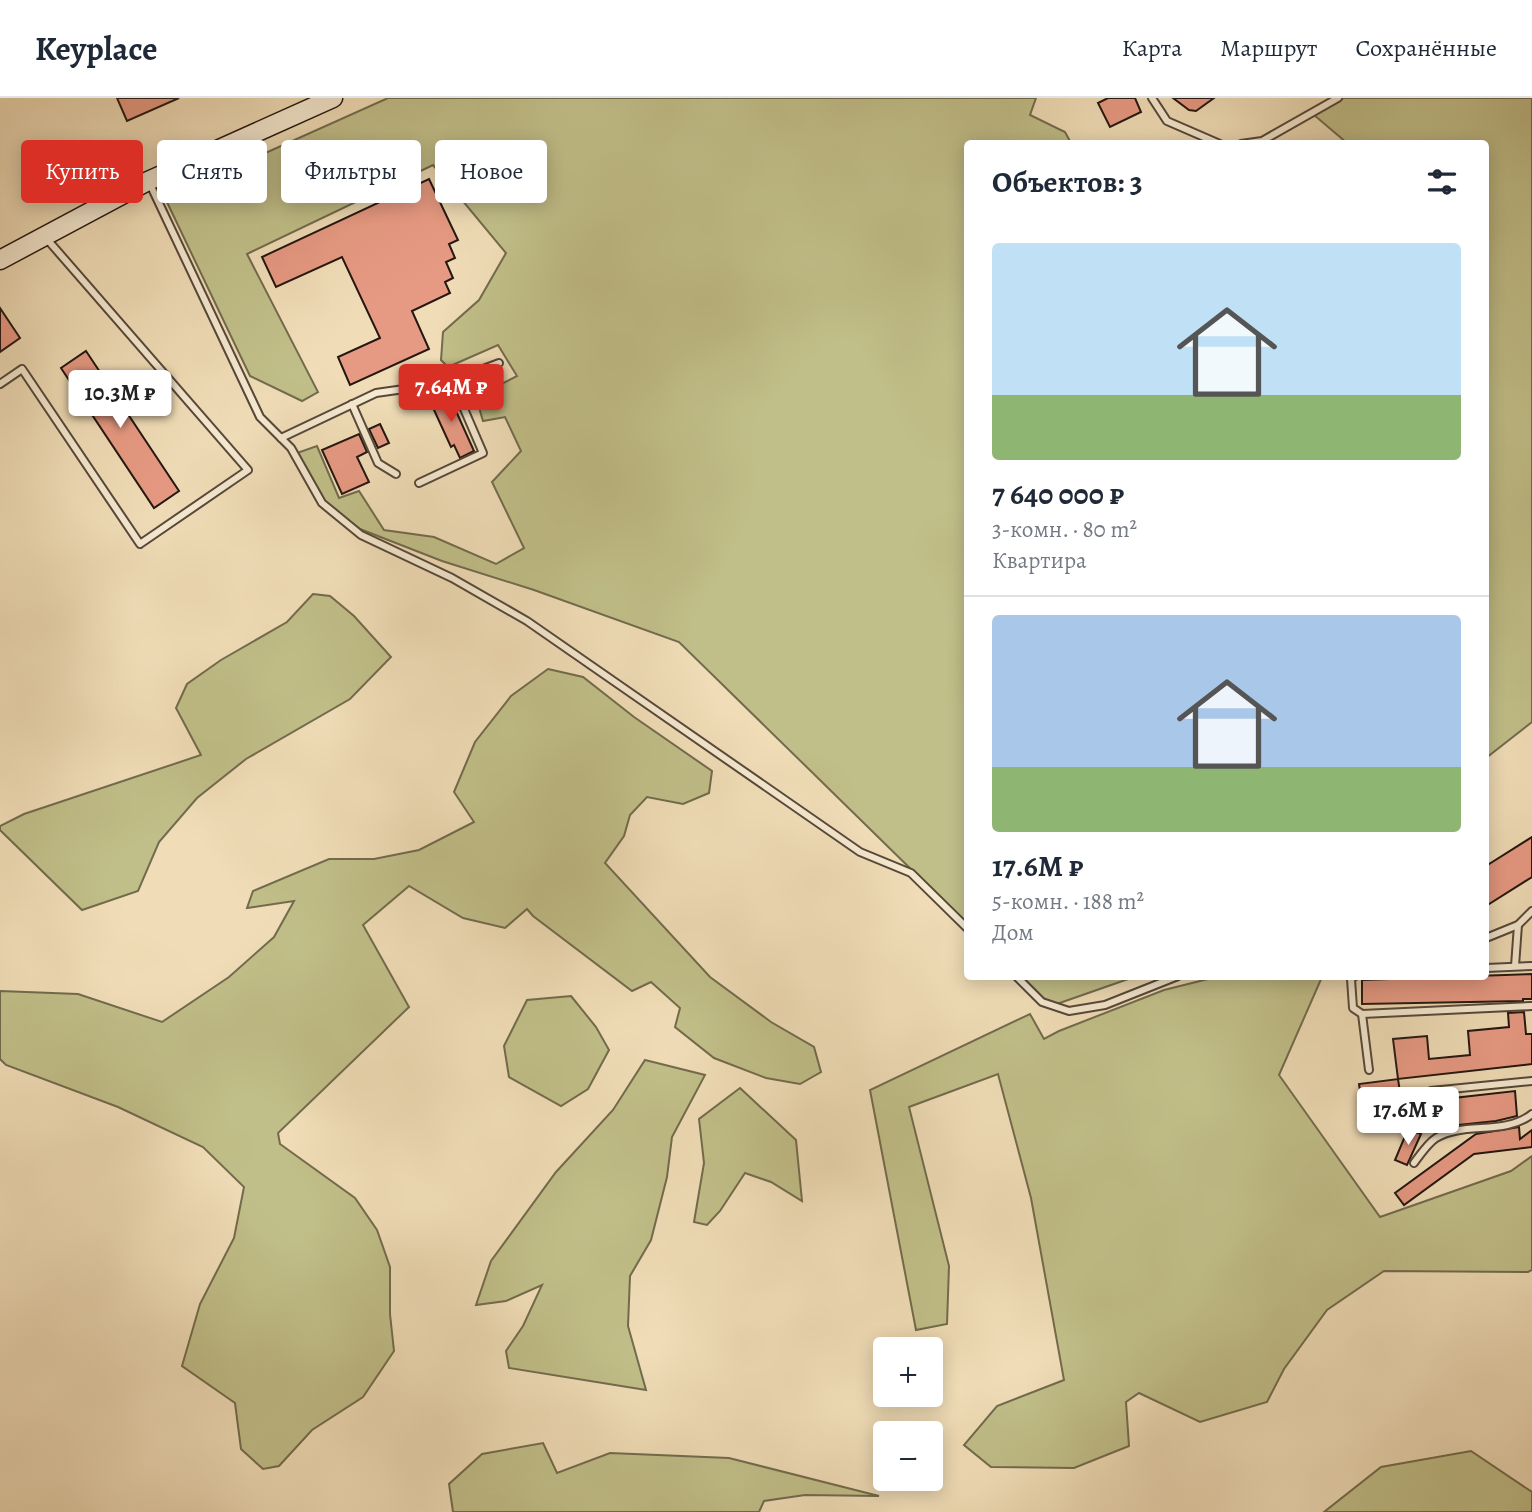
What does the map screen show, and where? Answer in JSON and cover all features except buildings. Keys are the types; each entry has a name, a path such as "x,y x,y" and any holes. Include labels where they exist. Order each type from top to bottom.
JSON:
{"main road":[{"path":"0,260 148,181 333,98"}],"lane":[{"path":"1152,98 1167,121 1211,140"},
{"path":"1264,140 1338,98"},
{"path":"148,181 260,417 290,448 322,503 360,535 452,578 527,621 860,852 911,873 964,925"},
{"path":"0,384 22,369 140,544 248,470 45,236"},
{"path":"281,438 376,393 452,381 499,363"},
{"path":"419,483 483,453 452,381"},
{"path":"352,404 378,463 396,474"},
{"path":"1489,937 1518,925 1532,911"},
{"path":"1515,966 1518,925"},
{"path":"1489,968 1532,966"},
{"path":"1020,980 1042,1002 1069,1012 1105,1004 1168,980"},
{"path":"1352,980 1353,1008 1362,1014 1532,1006"},
{"path":"1362,1014 1369,1069"},
{"path":"1431,1091 1532,1081"},
{"path":"1414,1163 1434,1139 1447,1134 1514,1124 1532,1114"}],"shaded area":[{"path":"388,98 1036,98 1030,115 1065,132 1069,140 964,140 964,921 679,642 534,590 442,561 360,529 325,502 297,453 317,446 339,498 359,491 384,530 434,537 496,564 524,548 492,482 521,451 505,417 483,421 476,397 517,376 498,345 448,367 441,360 443,332 479,300 506,253 465,203 547,203 547,140 435,140 435,167 433,165 421,171 421,140 294,140"},
{"path":"1344,98 1532,98 1532,722 1489,756 1489,140 1343,140 1314,115"},
{"path":"281,146 281,203 354,203 247,254 318,392 302,401 250,376 167,203 267,203 267,152"},
{"path":"313,594 330,596 354,616 391,657 350,699 246,759 197,798 159,842 138,891 82,910 0,830 0,826 24,814 201,755 176,708 187,684 221,660 287,622"},
{"path":"548,669 583,677 634,717 712,771 709,793 683,804 647,797 630,815 624,836 605,863 710,977 771,1022 814,1047 821,1072 800,1084 766,1078 714,1058 675,1027 680,1008 651,982 632,991 527,909 505,928 463,918 409,886 363,925 409,1007 278,1133 280,1144 355,1198 377,1230 390,1267 390,1314 394,1351 363,1397 312,1430 279,1466 263,1469 241,1449 235,1403 182,1366 200,1304 234,1238 244,1187 203,1147 118,1107 6,1065 0,1059 0,991 78,994 162,1022 229,977 274,937 294,901 247,908 253,891 329,859 374,859 419,850 474,822 454,792 475,742 511,696"},
{"path":"1024,980 1125,980 1051,1006"},
{"path":"1204,980 1321,980 1279,1075 1380,1217 1511,1171 1532,1156 1532,1270 1384,1271 1327,1310 1284,1369 1267,1402 1200,1422 1139,1393 1126,1402 1129,1446 1074,1468 991,1467 964,1445 997,1406 1064,1380 1031,1198 998,1074 909,1107 949,1266 947,1324 916,1330 870,1090 1030,1014 1044,1039 1164,990"},
{"path":"571,996 596,1027 609,1050 588,1089 561,1106 509,1077 504,1046 527,1000"},
{"path":"645,1060 705,1075 672,1137 667,1177 651,1240 630,1276 628,1326 646,1390 509,1368 506,1351 523,1326 542,1285 506,1301 476,1305 491,1261 556,1172 613,1110"},
{"path":"740,1088 796,1140 802,1201 771,1182 745,1173 720,1211 707,1225 694,1222 704,1163 699,1119"},
{"path":"543,1443 557,1473 610,1453 729,1458 879,1496 805,1495 764,1501 759,1512 453,1512 449,1484 482,1454"},
{"path":"1471,1451 1532,1492 1532,1512 1324,1512 1381,1467"}]}
